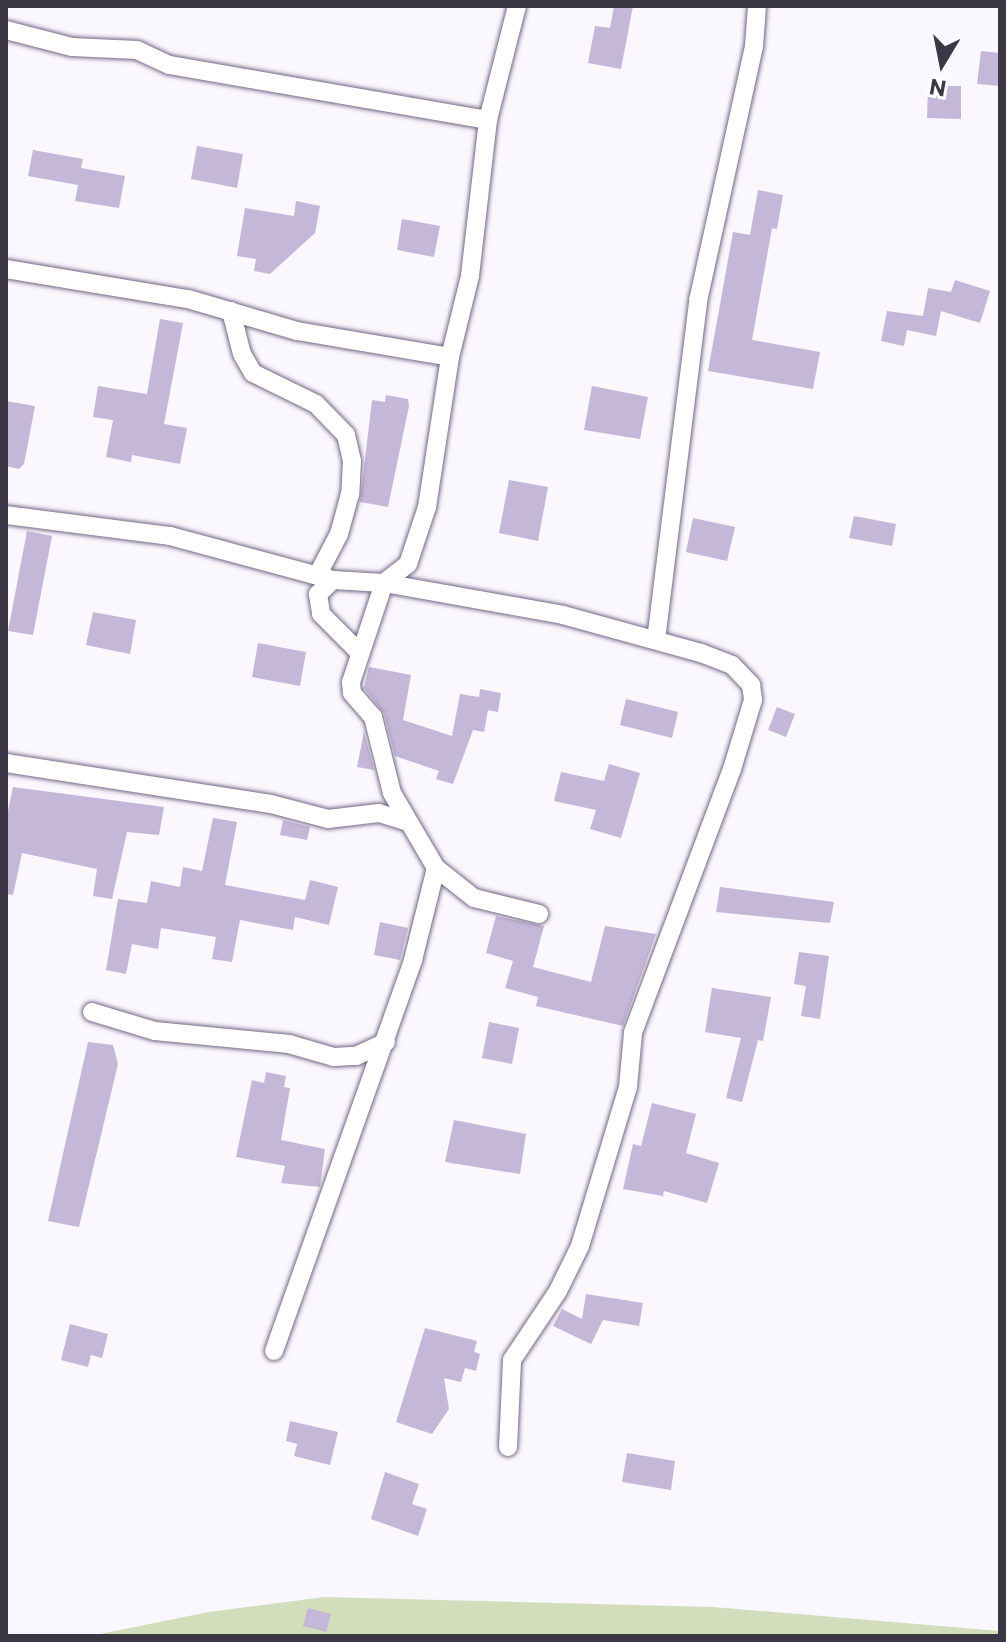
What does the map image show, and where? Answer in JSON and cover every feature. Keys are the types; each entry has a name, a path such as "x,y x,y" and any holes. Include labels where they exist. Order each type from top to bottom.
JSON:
{"street":[{"path":"517,6 488,120 470,276 450,357 427,507 408,564 384,583 360,653 352,693 373,717 392,793 405,821 436,868 474,898 539,914"},
{"path":"656,640 676,511 698,301 752,60 757,6"},
{"path":"6,30 72,47 137,50 169,65 488,120"},
{"path":"6,269 231,311 297,331 450,357"},
{"path":"231,311 242,354 253,373 316,404 346,435 352,461 350,494 318,594 321,614 360,653"},
{"path":"6,515 208,543 325,578 384,583 563,615 656,640 732,665 751,685 753,700 633,1033 624,1103 580,1246 558,1291 512,1360 508,1447"},
{"path":"6,763 257,802 328,819 379,813 405,821"},
{"path":"379,813 392,793"},
{"path":"274,1351 386,1042 413,960 436,868"},
{"path":"92,1012 155,1031 289,1044 334,1057 356,1056 386,1042"}],"green space":[{"path":"324,1597 713,1607 1000,1631 1000,1636 90,1636 209,1612"}],"building":[{"path":"614,6 633,6 621,69 588,63 595,26 610,28"},
{"path":"981,51 1000,53 1000,86 977,84"},
{"path":"928,86 961,86 961,119 927,118"},
{"path":"197,146 243,154 237,188 191,179"},
{"path":"33,150 83,159 81,168 125,176 119,208 75,201 78,185 28,176"},
{"path":"758,190 783,195 777,229 772,228 752,340 820,352 813,389 708,371 733,232 750,235"},
{"path":"296,201 320,206 315,233 270,274 254,271 256,259 237,256 245,208 294,216"},
{"path":"402,219 440,226 434,257 397,250"},
{"path":"955,280 990,291 980,323 941,311 936,336 907,330 904,346 881,341 887,311 923,316 928,288 951,292"},
{"path":"160,319 183,323 164,424 187,428 180,464 132,455 131,462 106,457 113,420 93,417 98,386 147,394"},
{"path":"592,386 648,397 640,439 584,430"},
{"path":"386,395 408,399 409,406 388,507 360,502 372,400 385,402"},
{"path":"6,401 35,406 24,464 19,469 6,466"},
{"path":"509,480 548,487 538,541 499,533"},
{"path":"854,516 896,524 892,546 849,538"},
{"path":"693,518 735,527 727,561 686,552"},
{"path":"27,531 52,536 33,635 8,631"},
{"path":"93,612 136,620 130,654 86,645"},
{"path":"258,643 306,652 300,686 252,677"},
{"path":"369,667 411,675 403,720 452,736 460,694 479,697 480,689 501,693 498,712 488,710 484,732 473,730 453,784 436,779 439,771 395,756 384,713 364,688"},
{"path":"626,699 678,712 672,738 620,725"},
{"path":"777,707 795,714 786,737 768,730"},
{"path":"364,732 374,770 357,767"},
{"path":"609,764 640,773 621,838 590,829 596,810 554,801 561,772 604,781"},
{"path":"13,787 164,807 159,835 127,832 112,899 93,896 97,869 22,853 13,895 6,894 6,820"},
{"path":"213,818 237,822 225,885 305,900 310,880 338,887 329,925 295,917 293,930 240,920 232,962 212,959 216,937 161,928 158,949 132,944 126,974 106,970 118,899 147,903 151,881 180,887 183,867 202,871"},
{"path":"283,820 310,827 307,840 280,835"},
{"path":"720,887 834,902 830,923 716,912"},
{"path":"496,916 544,926 533,967 591,982 605,926 656,934 623,1026 536,1006 538,997 505,988 513,961 486,953"},
{"path":"380,922 408,928 400,960 374,955"},
{"path":"799,952 829,956 820,1019 801,1016 806,986 794,984"},
{"path":"712,988 771,997 763,1041 758,1040 742,1102 726,1098 741,1038 705,1032"},
{"path":"489,1022 519,1028 512,1064 482,1058"},
{"path":"88,1042 113,1045 118,1064 79,1227 48,1221"},
{"path":"266,1072 286,1076 284,1087 290,1088 281,1140 325,1149 320,1187 281,1183 285,1166 236,1157 252,1080 264,1083"},
{"path":"652,1103 696,1114 686,1153 719,1163 707,1203 664,1191 663,1196 623,1189 633,1144 641,1146"},
{"path":"454,1120 526,1134 520,1174 445,1162"},
{"path":"586,1294 643,1303 639,1326 603,1320 591,1344 553,1326 562,1309 582,1319"},
{"path":"70,1324 108,1334 102,1358 91,1355 88,1367 61,1360"},
{"path":"425,1328 477,1341 474,1352 480,1354 476,1371 465,1368 461,1382 444,1378 449,1409 432,1434 396,1422"},
{"path":"290,1421 338,1432 330,1465 294,1456 297,1444 286,1441"},
{"path":"627,1453 675,1461 671,1490 622,1482"},
{"path":"385,1472 419,1484 412,1504 427,1509 418,1536 371,1519"},
{"path":"308,1608 331,1614 326,1632 303,1626"}]}
